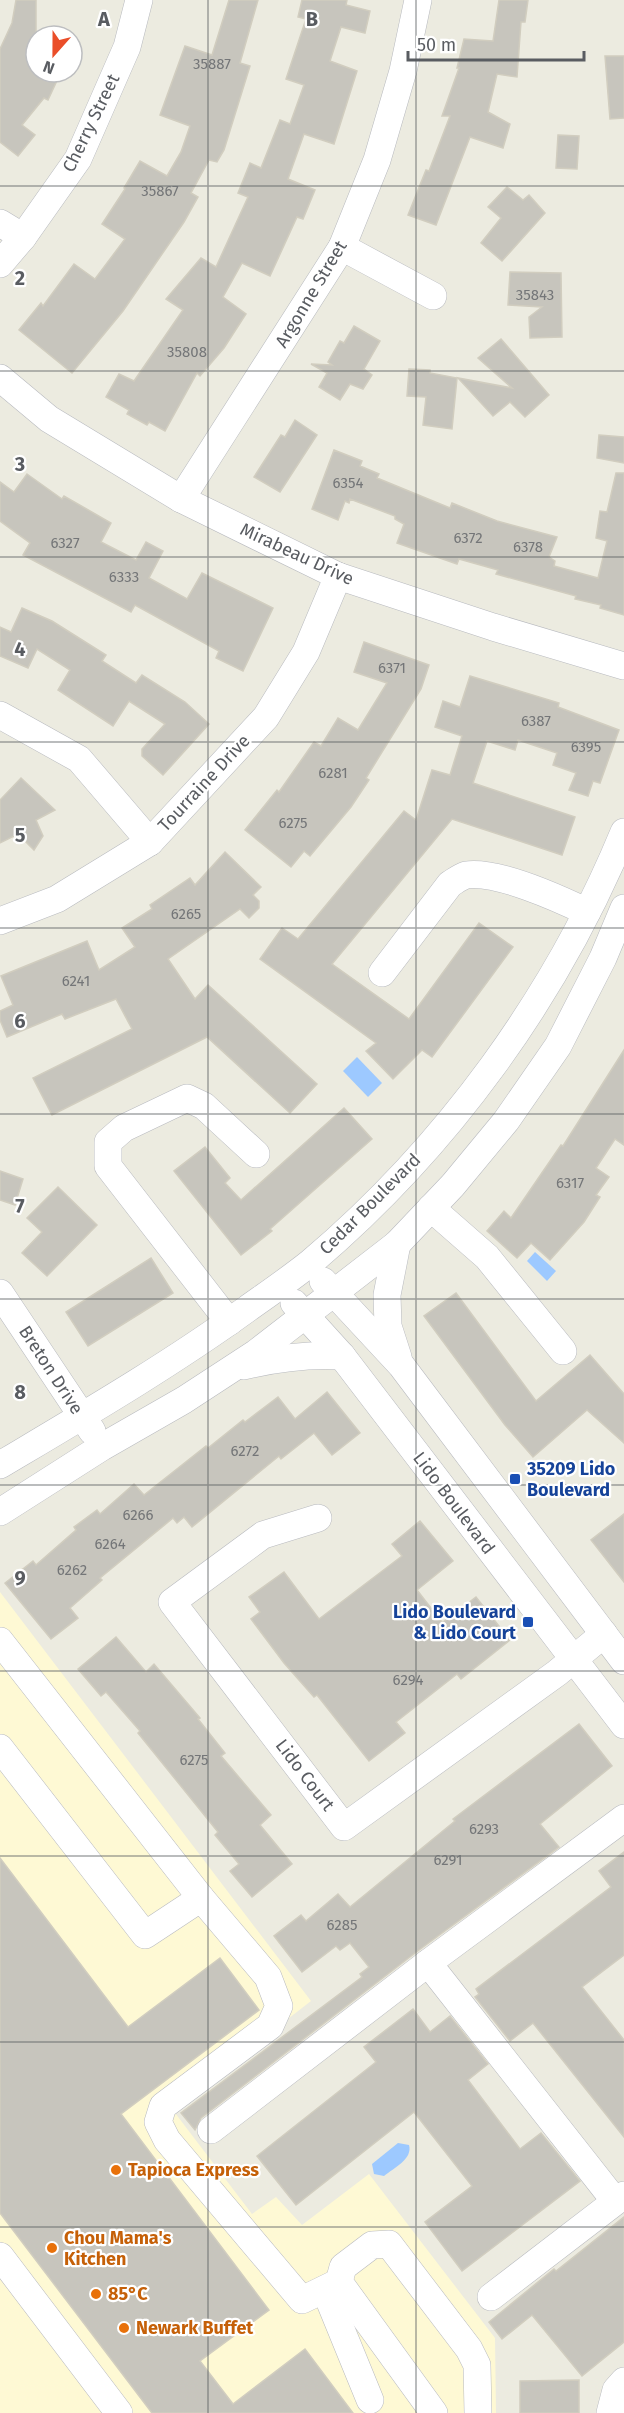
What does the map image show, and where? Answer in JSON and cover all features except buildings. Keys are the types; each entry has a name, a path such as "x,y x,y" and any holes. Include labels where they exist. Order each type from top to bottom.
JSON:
{"street":[{"name":"Cherry Street","path":"0,264 23,237 78,159 128,47 139,0"},
{"name":"Argonne Street","path":"181,499 342,248 377,160 403,71 418,0"},
{"path":"0,223 23,237"},
{"path":"342,248 433,296"},
{"name":"Mirabeau Drive","path":"0,378 49,419 181,499 338,576 494,627 624,666"},
{"name":"Tourraine Drive","path":"0,921 57,899 150,842 266,717 306,652 338,576"},
{"path":"0,715 79,759 150,842"},
{"name":"Cedar Boulevard","path":"0,1465 163,1368 309,1264 361,1216 416,1159 523,1024 570,946 624,831"},
{"path":"382,973 450,884 460,877 469,875 507,880 558,898 587,912"},
{"path":"0,1512 231,1369 306,1315 397,1244 506,1121 558,1046 603,958 624,908"},
{"path":"229,1322 108,1166 108,1142 124,1128 187,1098 204,1106 256,1154"},
{"path":"431,1208 487,1257 563,1351"},
{"path":"397,1244 387,1295 388,1326 401,1365"},
{"path":"309,1264 401,1365 624,1661"},
{"name":"Lido Boulevard","path":"278,1287 342,1356 574,1659 621,1716"},
{"name":"Breton Drive","path":"0,1293 102,1447"},
{"path":"231,1369 273,1359 312,1354 342,1356"},
{"name":"Lido Court","path":"318,1518 263,1535 172,1602 344,1827 574,1659 604,1634"},
{"path":"0,1641 201,1898 268,1977 279,2006 270,2026 163,2106 158,2122 167,2140 303,2300 332,2286 344,2267 372,2245 389,2244 469,2349 477,2365 478,2413"},
{"path":"0,1748 145,1935 201,1898"},
{"path":"211,2130 428,1962 624,1818"},
{"path":"428,1962 620,2198 491,2296"},
{"path":"0,2256 119,2413"},
{"path":"332,2286 370,2400"},
{"path":"332,2286 434,2413"},
{"path":"610,2413 616,2390 624,2381"}],"shaded area":[{"path":"0,1592 311,2001 172,2109 252,2214 276,2197 302,2225 369,2174 495,2338 496,2413 0,2413"}],"water":[{"path":"357,1057 382,1083 368,1097 343,1071"},
{"path":"535,1252 556,1271 547,1281 527,1261"},
{"path":"398,2143 409,2145 405,2159 384,2176 374,2174 372,2164"}],"place":[{"name":"35209 Lido Boulevard","path":"515,1479"},
{"name":"Lido Boulevard & Lido Court","path":"528,1622"},
{"name":"Tapioca Express","path":"116,2170"},
{"name":"Chou Mama's Kitchen","path":"52,2248"},
{"name":"85°C","path":"96,2294"},
{"name":"Newark Buffet","path":"124,2328"}]}
